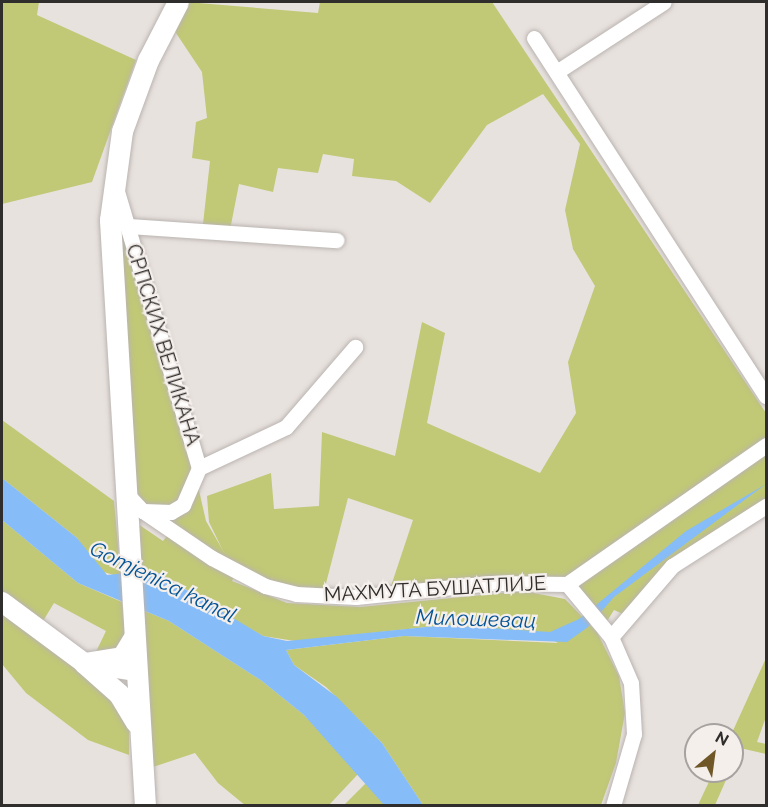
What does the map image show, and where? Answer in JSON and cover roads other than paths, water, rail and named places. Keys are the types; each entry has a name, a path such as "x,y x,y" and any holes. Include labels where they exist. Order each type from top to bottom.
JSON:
{"main road":[{"name":"СРПСКИХ ВЕЛИКАНА","path":"135,514 125,492 110,280 113,178 132,99 177,2"},
{"path":"135,514 134,637 145,806"},
{"path":"84,663 122,657 134,637"},
{"path":"84,663 125,701 140,731"}],"street":[{"path":"558,71 664,2"},
{"path":"534,38 558,71 766,397"},
{"name":"СРПСКИХ ВЕЛИКАНА","path":"113,178 129,226 143,291 175,374 199,468 183,505 171,512 135,514"},
{"path":"129,226 338,240"},
{"path":"199,468 286,427 355,347"},
{"path":"567,584 766,445"},
{"path":"607,632 672,566 766,506"},
{"name":"МАХМУТА БУШАТЛИЈЕ","path":"135,514 242,575 297,594 356,597 491,583 567,584 580,596 607,632 631,682 633,734 612,806"},
{"path":"2,602 84,663 136,671"}],"water":[{"name":"Gomjenica kanal","path":"2,478 77,538 107,575 153,570 263,636 287,641 446,625 550,632 579,619 686,531 766,484 614,597 588,627 567,642 404,636 286,650 294,665 337,697 382,743 423,805 385,806 304,715 262,681 169,621 78,583 2,520"}],"water label":[{"name":"Милошевац","path":"476,619"}]}
